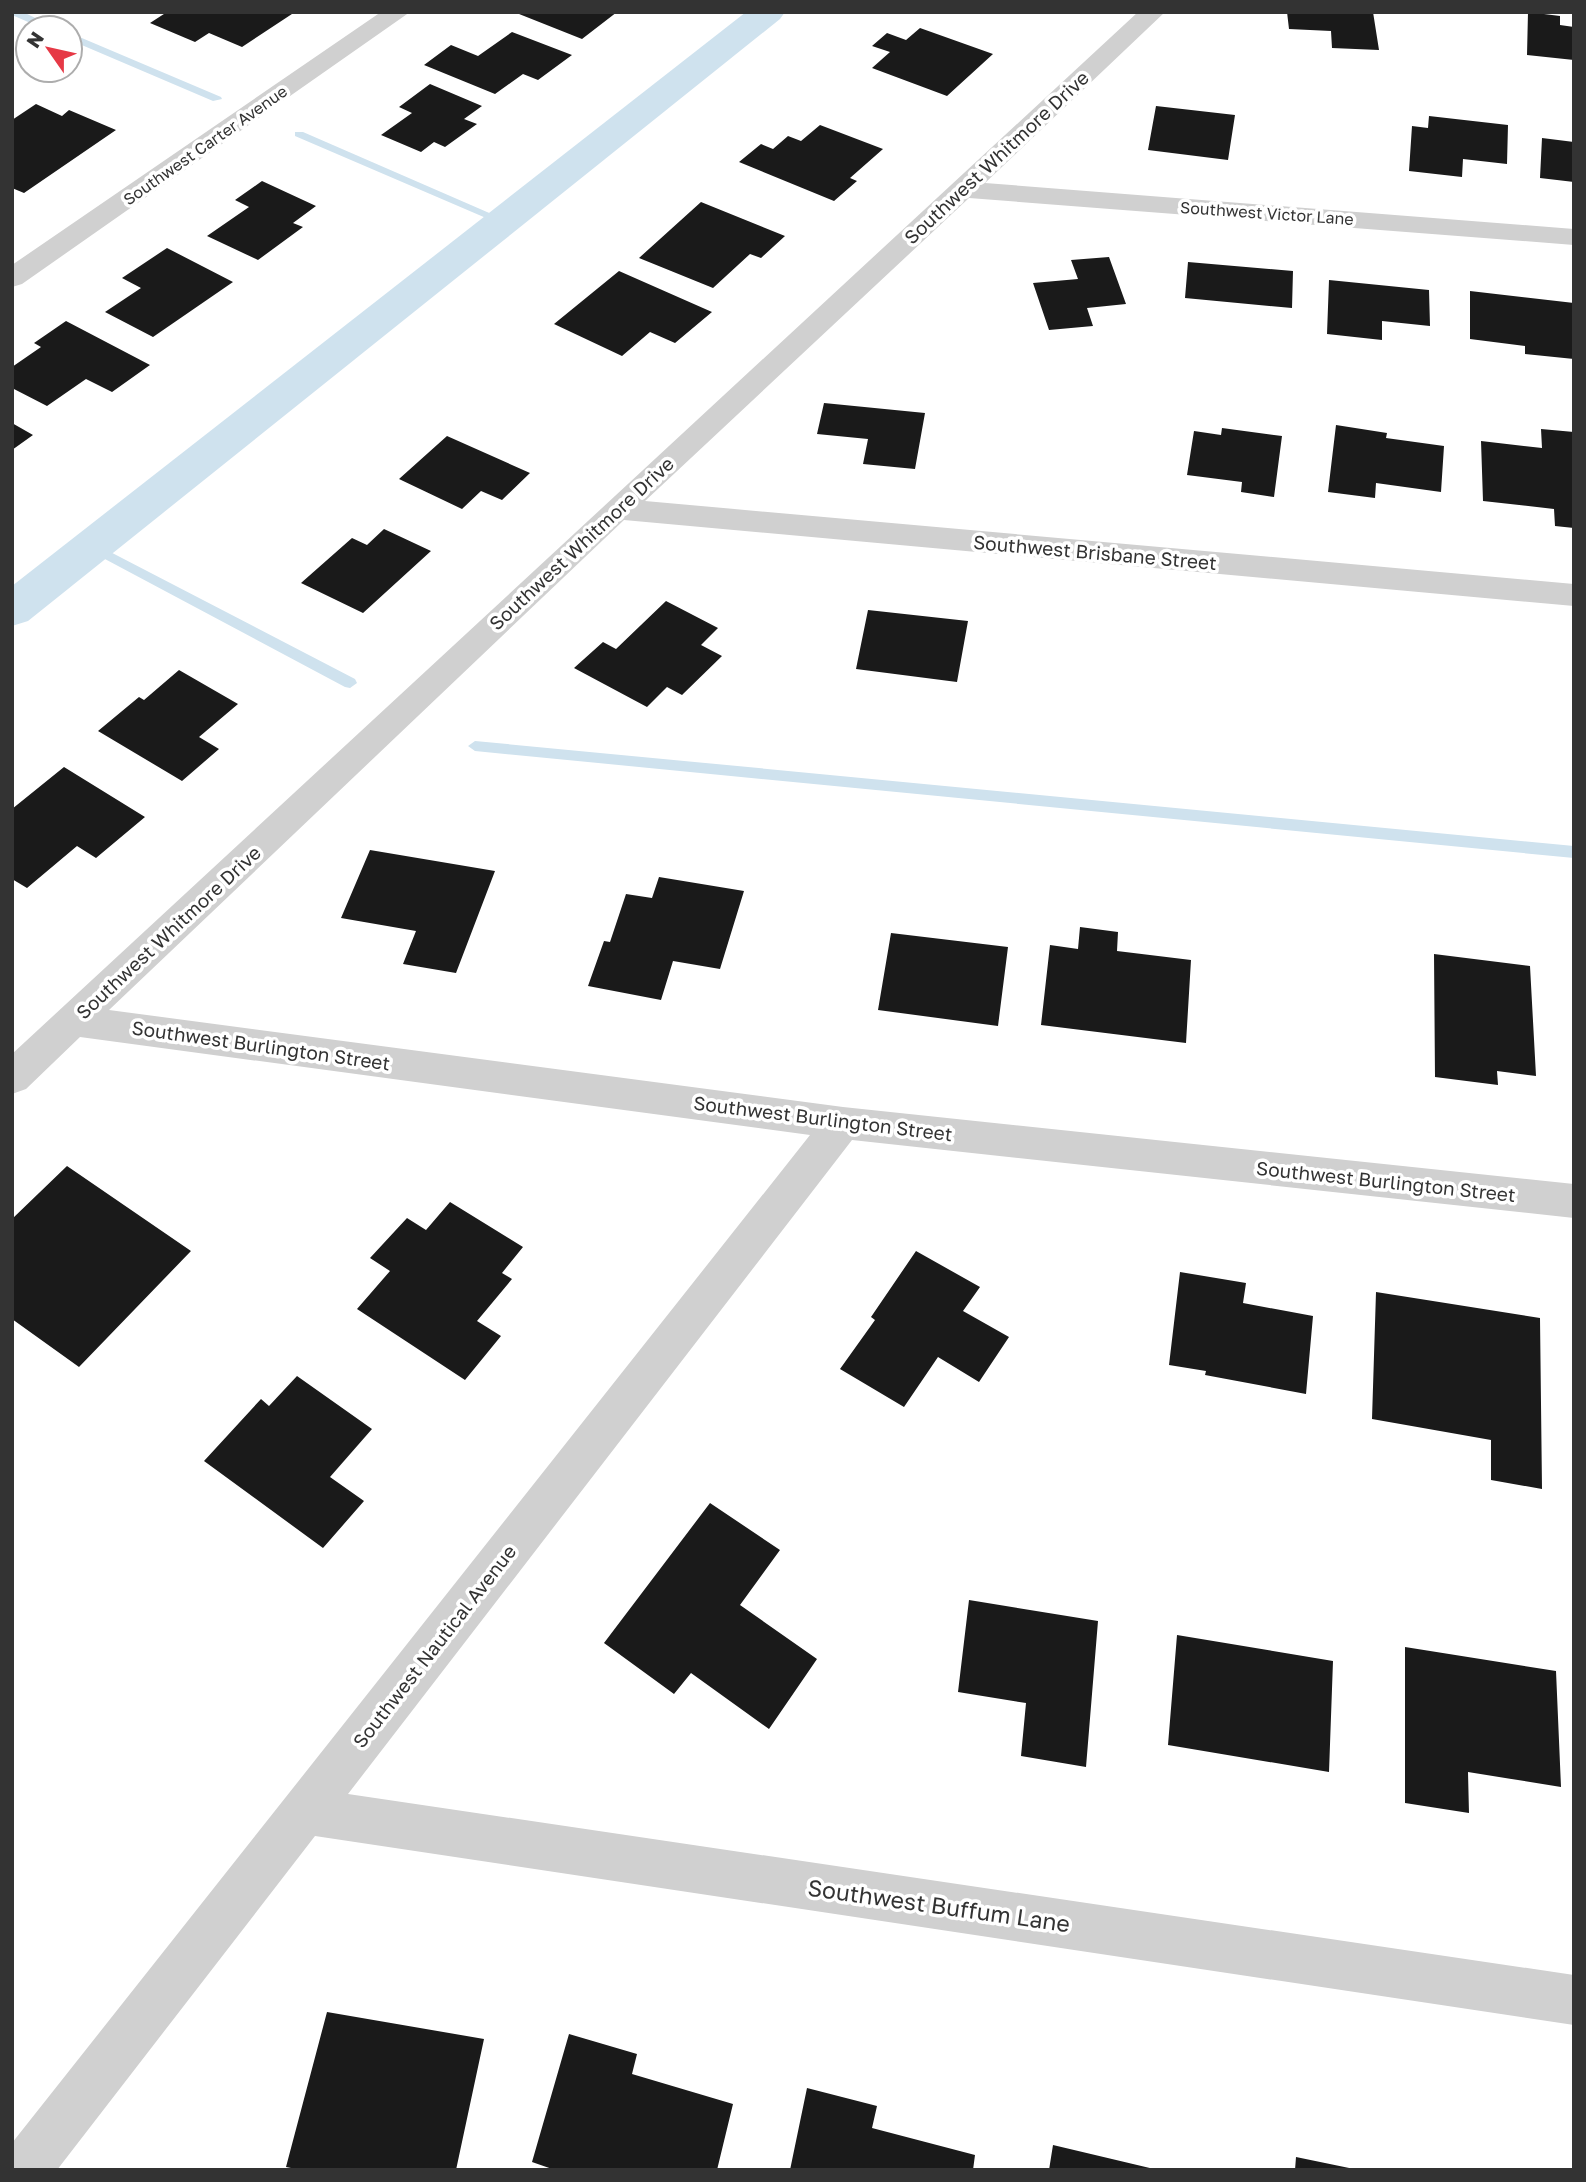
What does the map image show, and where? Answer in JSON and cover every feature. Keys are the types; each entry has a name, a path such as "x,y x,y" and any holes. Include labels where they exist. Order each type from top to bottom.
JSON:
{"street":[{"name":"Southwest Carter Avenue","path":"17,269 398,12"},
{"name":"Southwest Whitmore Drive","path":"12,1078 617,509 1153,12"},
{"name":"Southwest Victor Lane","path":"960,189 1574,237"},
{"name":"Southwest Brisbane Street","path":"617,509 1574,595"},
{"name":"Southwest Burlington Street","path":"74,1021 843,1123 1574,1201"},
{"name":"Southwest Nautical Avenue","path":"24,2170 843,1123"},
{"name":"Southwest Buffum Lane","path":"305,1811 1574,2000"}],"building":[{"path":"167,12 295,12 242,47 209,33 195,42 150,23"},
{"path":"514,12 617,12 582,39"},
{"path":"1287,12 1373,12 1379,50 1332,48 1331,31 1289,29"},
{"path":"1528,12 1560,16 1560,25 1574,27 1574,60 1527,55"},
{"path":"920,28 993,54 947,96 872,68 890,52 872,46 887,33 906,40"},
{"path":"512,32 572,55 538,80 523,74 495,94 424,65 451,45 478,56"},
{"path":"430,84 482,106 464,119 477,124 445,147 434,142 421,152 381,135 412,113 399,107"},
{"path":"36,104 62,116 69,110 116,130 24,193 12,188 12,120"},
{"path":"1156,106 1235,115 1228,160 1148,150"},
{"path":"1429,116 1508,125 1507,164 1463,159 1462,177 1409,171 1412,126 1428,128"},
{"path":"820,125 883,149 850,178 857,181 834,201 739,162 761,144 773,149 788,136 801,141"},
{"path":"1542,138 1574,142 1574,182 1540,178"},
{"path":"262,181 316,206 293,223 303,227 258,260 207,236 249,207 235,200"},
{"path":"701,202 785,236 761,258 750,254 713,288 639,258"},
{"path":"167,248 233,282 153,337 105,312 141,288 122,278"},
{"path":"1109,257 1126,304 1087,308 1093,326 1049,330 1033,283 1078,279 1071,260"},
{"path":"1188,262 1293,271 1292,308 1185,298"},
{"path":"619,271 712,312 675,343 650,332 622,356 554,324"},
{"path":"1329,280 1429,290 1430,326 1382,321 1382,340 1327,334"},
{"path":"1470,291 1574,303 1574,359 1525,354 1525,346 1470,339"},
{"path":"66,321 150,365 112,392 86,379 47,406 12,388 12,367 41,347 34,343"},
{"path":"824,403 925,413 915,469 863,464 868,439 817,434"},
{"path":"12,423 33,435 12,450"},
{"path":"1336,425 1387,433 1386,438 1444,446 1441,492 1376,483 1375,498 1328,492"},
{"path":"1222,428 1282,436 1274,497 1241,492 1242,482 1187,475 1194,431 1221,435"},
{"path":"1541,429 1574,432 1574,528 1555,526 1554,509 1483,501 1481,441 1542,448"},
{"path":"447,436 530,473 502,500 481,491 462,509 399,479"},
{"path":"384,529 431,551 363,613 301,583 352,538 367,545"},
{"path":"666,601 718,628 701,645 722,656 682,695 667,687 647,707 574,668 603,642 616,649"},
{"path":"868,610 968,621 957,682 856,669"},
{"path":"179,670 238,704 199,737 219,749 182,781 98,731 139,697 144,700"},
{"path":"64,767 145,817 96,858 77,846 27,888 12,879 12,809"},
{"path":"370,850 495,871 456,973 403,964 416,931 341,918"},
{"path":"659,877 744,891 720,969 673,961 661,1000 588,986 604,941 610,942 626,894 652,898"},
{"path":"1080,927 1118,932 1117,951 1191,960 1186,1043 1041,1025 1050,945 1078,949"},
{"path":"891,933 1008,947 998,1026 878,1010"},
{"path":"1434,954 1530,966 1536,1076 1497,1071 1498,1085 1435,1077"},
{"path":"67,1166 191,1251 79,1367 12,1319 12,1219"},
{"path":"450,1202 523,1247 502,1273 512,1279 477,1321 501,1336 465,1380 357,1309 390,1271 370,1258 407,1218 426,1230"},
{"path":"916,1251 980,1287 963,1311 1009,1337 979,1382 938,1357 904,1407 840,1369 875,1320 871,1317"},
{"path":"1180,1272 1246,1283 1243,1303 1313,1316 1306,1394 1205,1375 1206,1371 1169,1365"},
{"path":"1376,1292 1540,1318 1542,1489 1491,1480 1491,1440 1372,1419"},
{"path":"297,1376 372,1429 330,1477 364,1501 323,1548 204,1461 261,1399 269,1406"},
{"path":"710,1503 780,1550 740,1605 817,1659 769,1729 691,1673 674,1694 604,1643"},
{"path":"969,1600 1098,1621 1086,1767 1021,1756 1026,1703 958,1692"},
{"path":"1177,1635 1333,1661 1329,1772 1168,1745"},
{"path":"1405,1647 1556,1671 1561,1787 1468,1772 1469,1813 1405,1803"},
{"path":"327,2012 484,2039 456,2170 301,2170 286,2167"},
{"path":"569,2034 637,2054 632,2074 733,2104 717,2170 555,2170 532,2162"},
{"path":"807,2088 877,2106 872,2128 975,2155 973,2170 790,2170"},
{"path":"1053,2145 1154,2169 1154,2170 1049,2170"},
{"path":"1296,2157 1354,2169 1354,2170 1295,2170"}],"waterway":[{"path":"14,12 19,14"},
{"path":"12,610 768,12"},
{"path":"84,42 217,99"},
{"path":"299,134 504,222"},
{"path":"93,547 350,683"},
{"path":"475,746 1574,852"}]}
